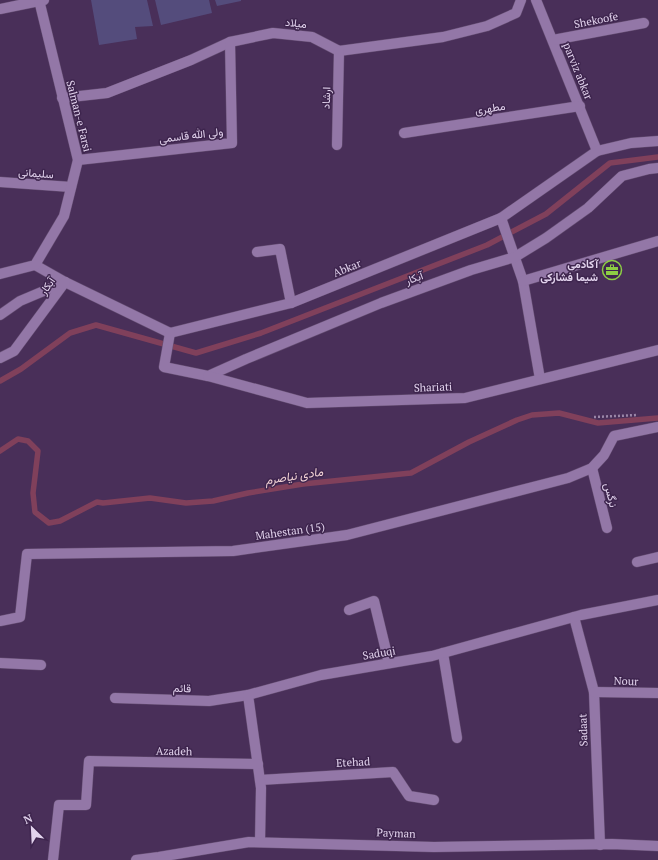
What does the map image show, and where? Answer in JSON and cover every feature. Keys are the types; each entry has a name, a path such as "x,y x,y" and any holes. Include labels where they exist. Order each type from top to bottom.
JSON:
{"street":[{"path":"0,9 41,0"},
{"name":"Salman-e Farsi","path":"35,265 64,216 78,160 62,98 41,0"},
{"path":"340,51 443,37 487,26 516,12 521,0"},
{"name":"parviz abkar","path":"536,0 597,151"},
{"name":"Shekoofe","path":"553,40 644,23"},
{"name":"میلاد","path":"62,98 107,93 191,60 230,42 273,32 312,37 340,51"},
{"name":"ولی الله قاسمی","path":"78,160 232,142 230,42"},
{"name":"ارشاد","path":"337,145 340,51"},
{"name":"مطهری","path":"404,133 580,106"},
{"name":"Abkar","path":"170,333 291,303 501,218 597,151 631,143 658,141"},
{"name":"آبکار","path":"208,376 381,303 471,270 515,257 546,238 588,208 622,176 649,168 658,168"},
{"name":"سلیمانی","path":"0,182 71,187"},
{"path":"501,218 523,281 540,379"},
{"path":"523,281 658,241"},
{"path":"257,252 280,248 291,303"},
{"path":"0,274 35,265 65,282 170,333 164,367 208,376"},
{"name":"آبکار","path":"0,315 20,301 65,282"},
{"name":"آبکار","path":"0,358 14,351 65,282"},
{"name":"Shariati","path":"208,376 307,404 465,398 658,350"},
{"name":"Mahestan (15)","path":"0,621 20,617 27,554 233,551 347,535 568,478 592,468 604,455 614,436 658,428"},
{"name":"نرگس","path":"592,468 607,528"},
{"path":"637,562 658,557"},
{"name":"Saduqi","path":"248,695 321,675 443,653 574,617 658,600"},
{"path":"349,610 374,601 389,663"},
{"name":"Sadaat","path":"574,617 594,692 600,845"},
{"path":"443,653 457,738"},
{"path":"0,663 41,665"},
{"name":"Nour","path":"594,692 658,694"},
{"path":"248,695 261,788 260,842"},
{"name":"قائم","path":"115,698 209,701 248,695"},
{"name":"Azadeh","path":"53,860 59,805 86,805 89,761 258,764"},
{"name":"Etehad","path":"260,780 393,772 409,796 434,800"},
{"name":"Payman","path":"136,860 159,859 249,842 434,846 658,846"}],"path":[{"path":"594,417 645,413"}],"building":[{"path":"91,0 147,0 153,26 135,27 137,39 99,45"},
{"path":"155,0 209,0 212,13 161,25"},
{"path":"215,0 241,0 241,1 217,6"}],"waterway":[{"path":"0,381 21,369 70,333 96,325 196,353 261,333 487,245 546,214 610,163 658,157"},
{"name":"مادی نیاصرم","path":"0,451 18,439 28,441 38,451 33,493 35,512 49,523 60,521 97,502 103,503 150,498 186,503 213,501 248,493 303,484 411,473 469,442 517,420 532,415 559,413 598,423 658,418"}],"place":[{"name":"آکادمی شیما فشارکی","path":"612,270"}]}
